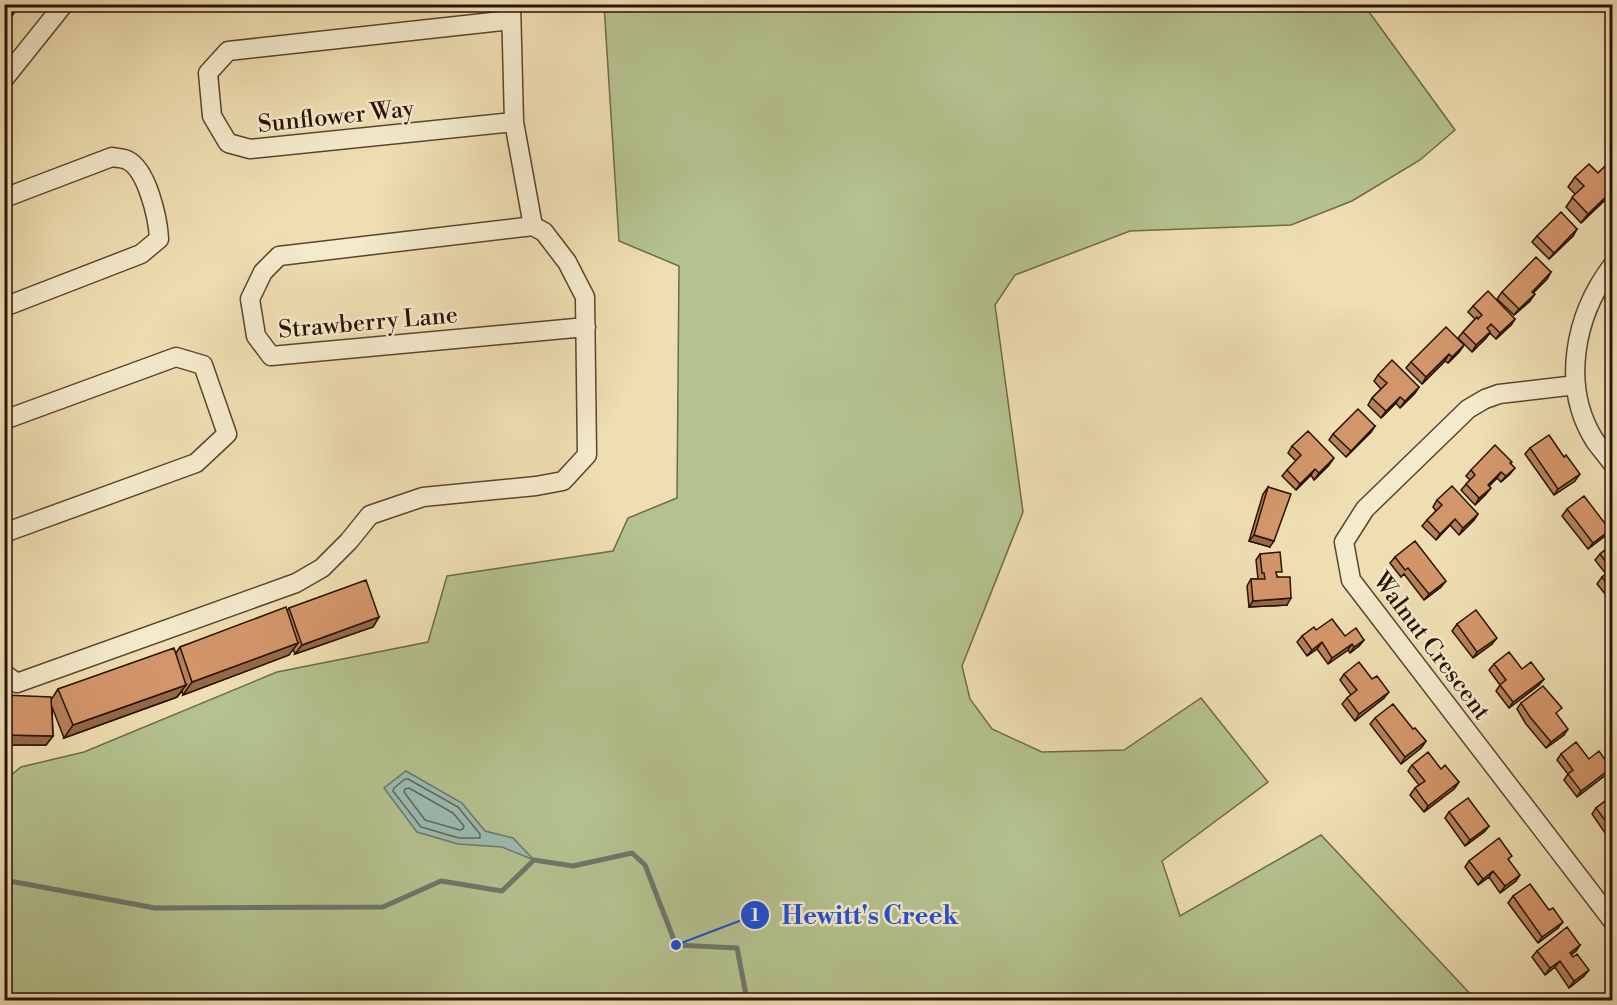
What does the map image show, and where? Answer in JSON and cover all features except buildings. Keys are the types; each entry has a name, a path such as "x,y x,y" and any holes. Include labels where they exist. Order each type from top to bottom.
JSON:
{"street":[{"path":"4,79 64,4"},
{"path":"4,674 17,683 176,628 296,583 322,568 349,541 370,515 423,497 536,486 563,481 587,455 585,297 567,262 544,232 533,226 514,122 511,12"},
{"name":"Sunflower Way","path":"511,12 228,51 208,73 212,116 228,143 250,150 514,122"},
{"path":"4,198 112,157 128,160 143,177 158,221 159,239 141,254 4,307"},
{"name":"Strawberry Lane","path":"533,226 279,256 263,272 250,299 256,336 272,356 586,327"},
{"path":"1612,266 1595,292 1584,315 1576,345 1576,385 1588,426 1612,463"},
{"path":"4,420 176,357 204,365 227,435 196,463 4,533"},
{"name":"Walnut Crescent","path":"1576,385 1499,394 1468,409 1365,509 1344,542 1351,580 1612,920"}],"green space":[{"path":"604,5 1364,5 1455,130 1420,160 1352,201 1291,225 1130,231 1015,275 995,305 1023,512 962,666 970,699 992,729 1042,752 1124,750 1201,698 1268,782 1162,861 1180,916 1321,835 1476,1000 5,1000 5,780 21,767 84,752 277,672 428,642 447,576 613,551 628,518 677,498 679,266 619,241"}],"water":[{"path":"406,771 462,803 485,831 513,838 534,860 502,847 458,844 417,832 384,788"}],"waterway":[{"path":"4,880 155,908 383,907 441,881 502,891 534,860 573,866 632,853 645,865 676,945 737,948 747,1000"}],"place":[{"name":"Hewitt's Creek","path":"676,945"}]}
